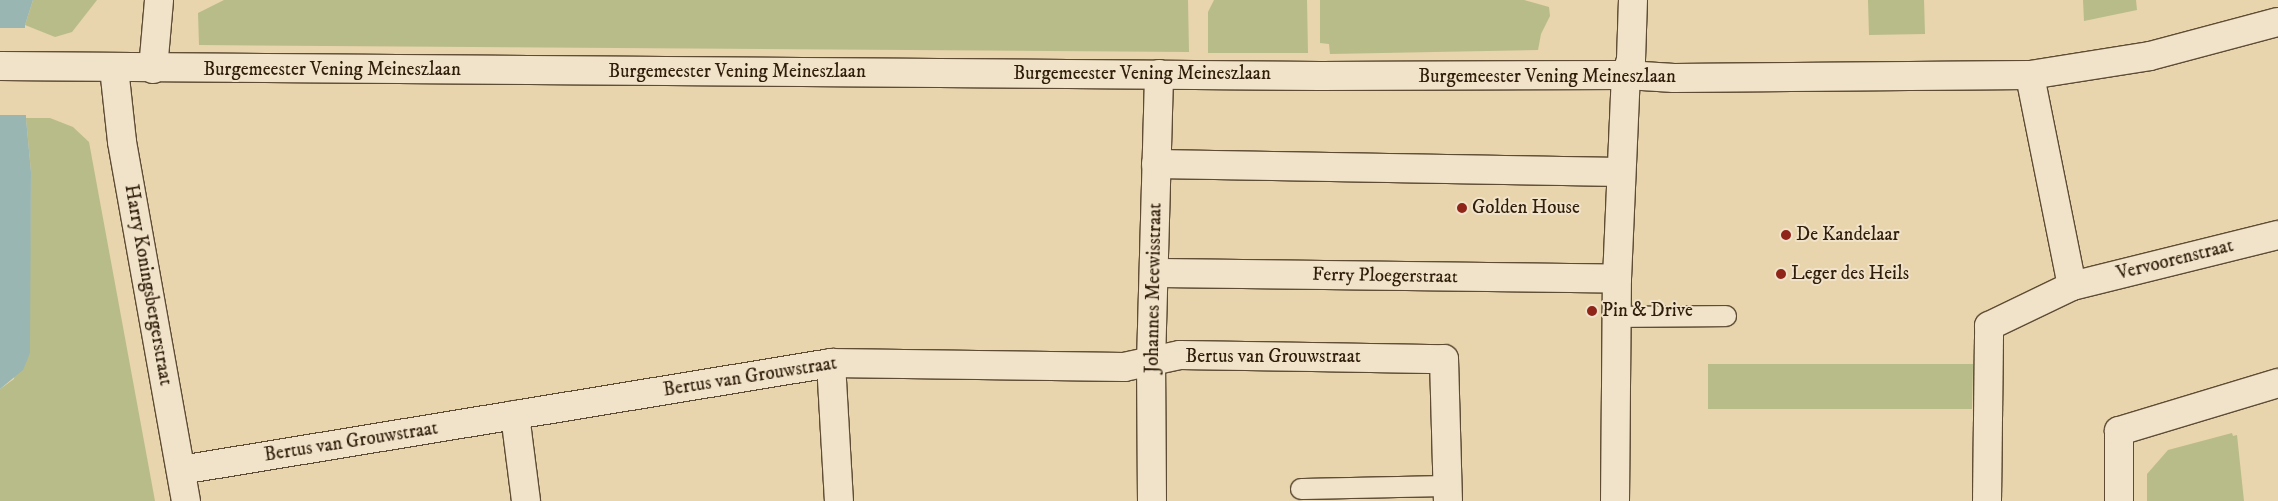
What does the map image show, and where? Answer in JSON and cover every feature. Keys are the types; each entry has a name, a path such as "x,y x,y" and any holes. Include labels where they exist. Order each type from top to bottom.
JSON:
{"street":[{"path":"153,70 159,0"},
{"path":"1616,501 1617,280 1626,75 1631,60 1633,0"},
{"name":"Burgemeester Vening Meineszlaan","path":"0,66 153,70 1626,75 1674,78 2030,75 2150,56 2278,22"},
{"name":"Harry Koningsbergerstraat","path":"114,68 122,142 186,501"},
{"name":"Johannes Meewisstraat","path":"1152,501 1151,363 1159,74"},
{"path":"2030,75 2072,286"},
{"path":"1156,164 1621,172"},
{"name":"Vervoorenstraat","path":"1988,501 1989,326 2072,286 2278,235"},
{"name":"Ferry Ploegerstraat","path":"1154,273 1617,280"},
{"name":"Bertus van Grouwstraat","path":"181,470 831,363 1124,367 1151,363 1180,355 1444,358 1448,494"},
{"path":"831,363 839,501"},
{"path":"2119,501 2119,431 2278,383"},
{"path":"516,414 526,501"}],"lane":[{"path":"1617,318 1726,316"},
{"path":"1301,490 1448,494"}],"green space":[{"path":"33,0 97,0 72,32 55,37 25,25"},
{"path":"224,0 1188,0 1189,52 199,45 198,13"},
{"path":"1214,0 1307,0 1308,53 1208,53 1208,12"},
{"path":"1320,0 1524,0 1549,7 1550,16 1541,34 1538,50 1330,54 1329,44 1320,43"},
{"path":"1868,0 1924,0 1925,34 1869,35"},
{"path":"2083,0 2136,0 2137,10 2084,21"},
{"path":"26,118 50,118 73,127 89,142 155,501 0,501 0,389 14,379 30,246 31,172"},
{"path":"1708,364 1973,364 1972,409 1708,409"},
{"path":"2232,433 2233,436 2237,435 2244,501 2147,501 2147,474 2168,450"}],"water":[{"path":"0,0 33,0 25,25 26,118 31,172 30,353 23,370 0,389"}],"pier":[{"path":"0,28 28,28 28,115 0,115"}],"place":[{"name":"Golden House","path":"1462,208"},
{"name":"De Kandelaar","path":"1786,235"},
{"name":"Leger des Heils","path":"1781,274"},
{"name":"Pin & Drive","path":"1592,311"}]}
